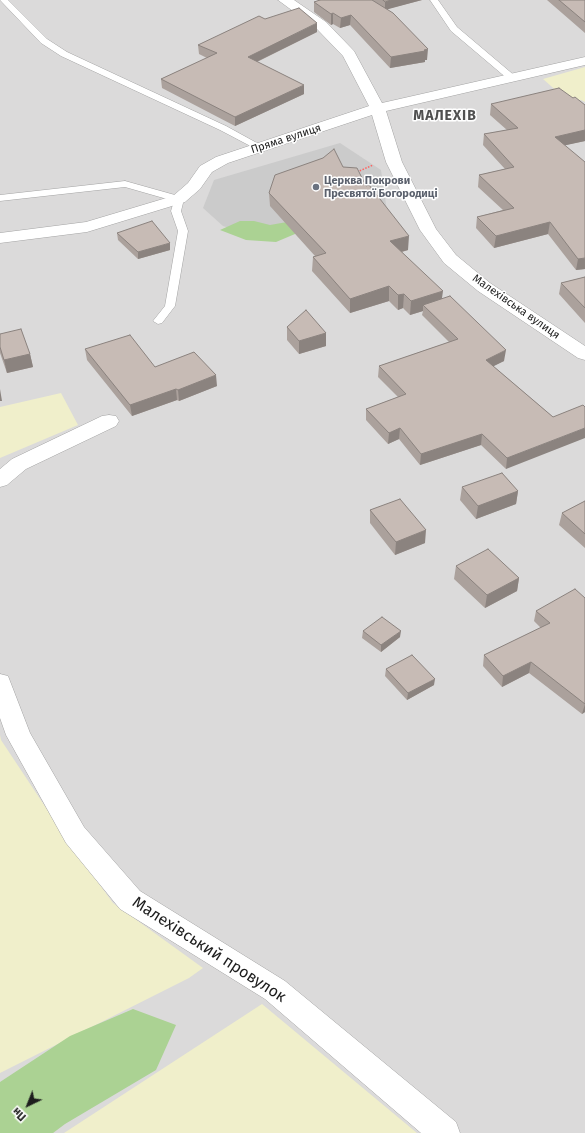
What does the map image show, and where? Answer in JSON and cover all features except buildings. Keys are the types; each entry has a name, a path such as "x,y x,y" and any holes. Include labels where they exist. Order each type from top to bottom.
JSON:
{"street":[{"name":"Малехівська вулиця","path":"286,0 321,25 349,54 378,108 394,162 428,230 450,259 484,287 585,354"},
{"name":"Пряма вулиця","path":"0,238 87,227 133,214 179,199 194,186 206,169 222,160 378,108 585,61"},
{"path":"0,480 19,464 109,421"},
{"name":"Малехівський провулок","path":"0,683 18,735 75,835 130,900 274,990 445,1133"}],"lane":[{"path":"4,0 44,41 64,54 223,128 261,148"},
{"path":"434,0 454,29 512,78"},
{"path":"0,198 125,184 179,199 176,211 182,232 170,306 158,321"}],"shaded area":[{"path":"0,0 585,0 585,1133 0,1133"},
{"path":"340,143 381,170 387,211 258,237 223,226 203,208 214,180"}],"green space":[{"path":"585,67 585,102 581,100 569,102 543,79"},
{"path":"240,221 254,221 270,225 287,222 302,222 295,234 276,242 246,240 220,230"},
{"path":"61,393 78,425 0,458 0,407"},
{"path":"0,735 1,740 68,841 113,903 203,968 189,978 0,1073"},
{"path":"262,1004 417,1133 64,1133"},
{"path":"133,1009 176,1025 156,1070 65,1124 53,1133 0,1133 0,1082 70,1036"}],"place":[{"name":"Церква Покрови Пресвятої Богородиці","path":"316,187"}],"district":[{"name":"МАЛЕХІВ","path":"445,116"}]}
